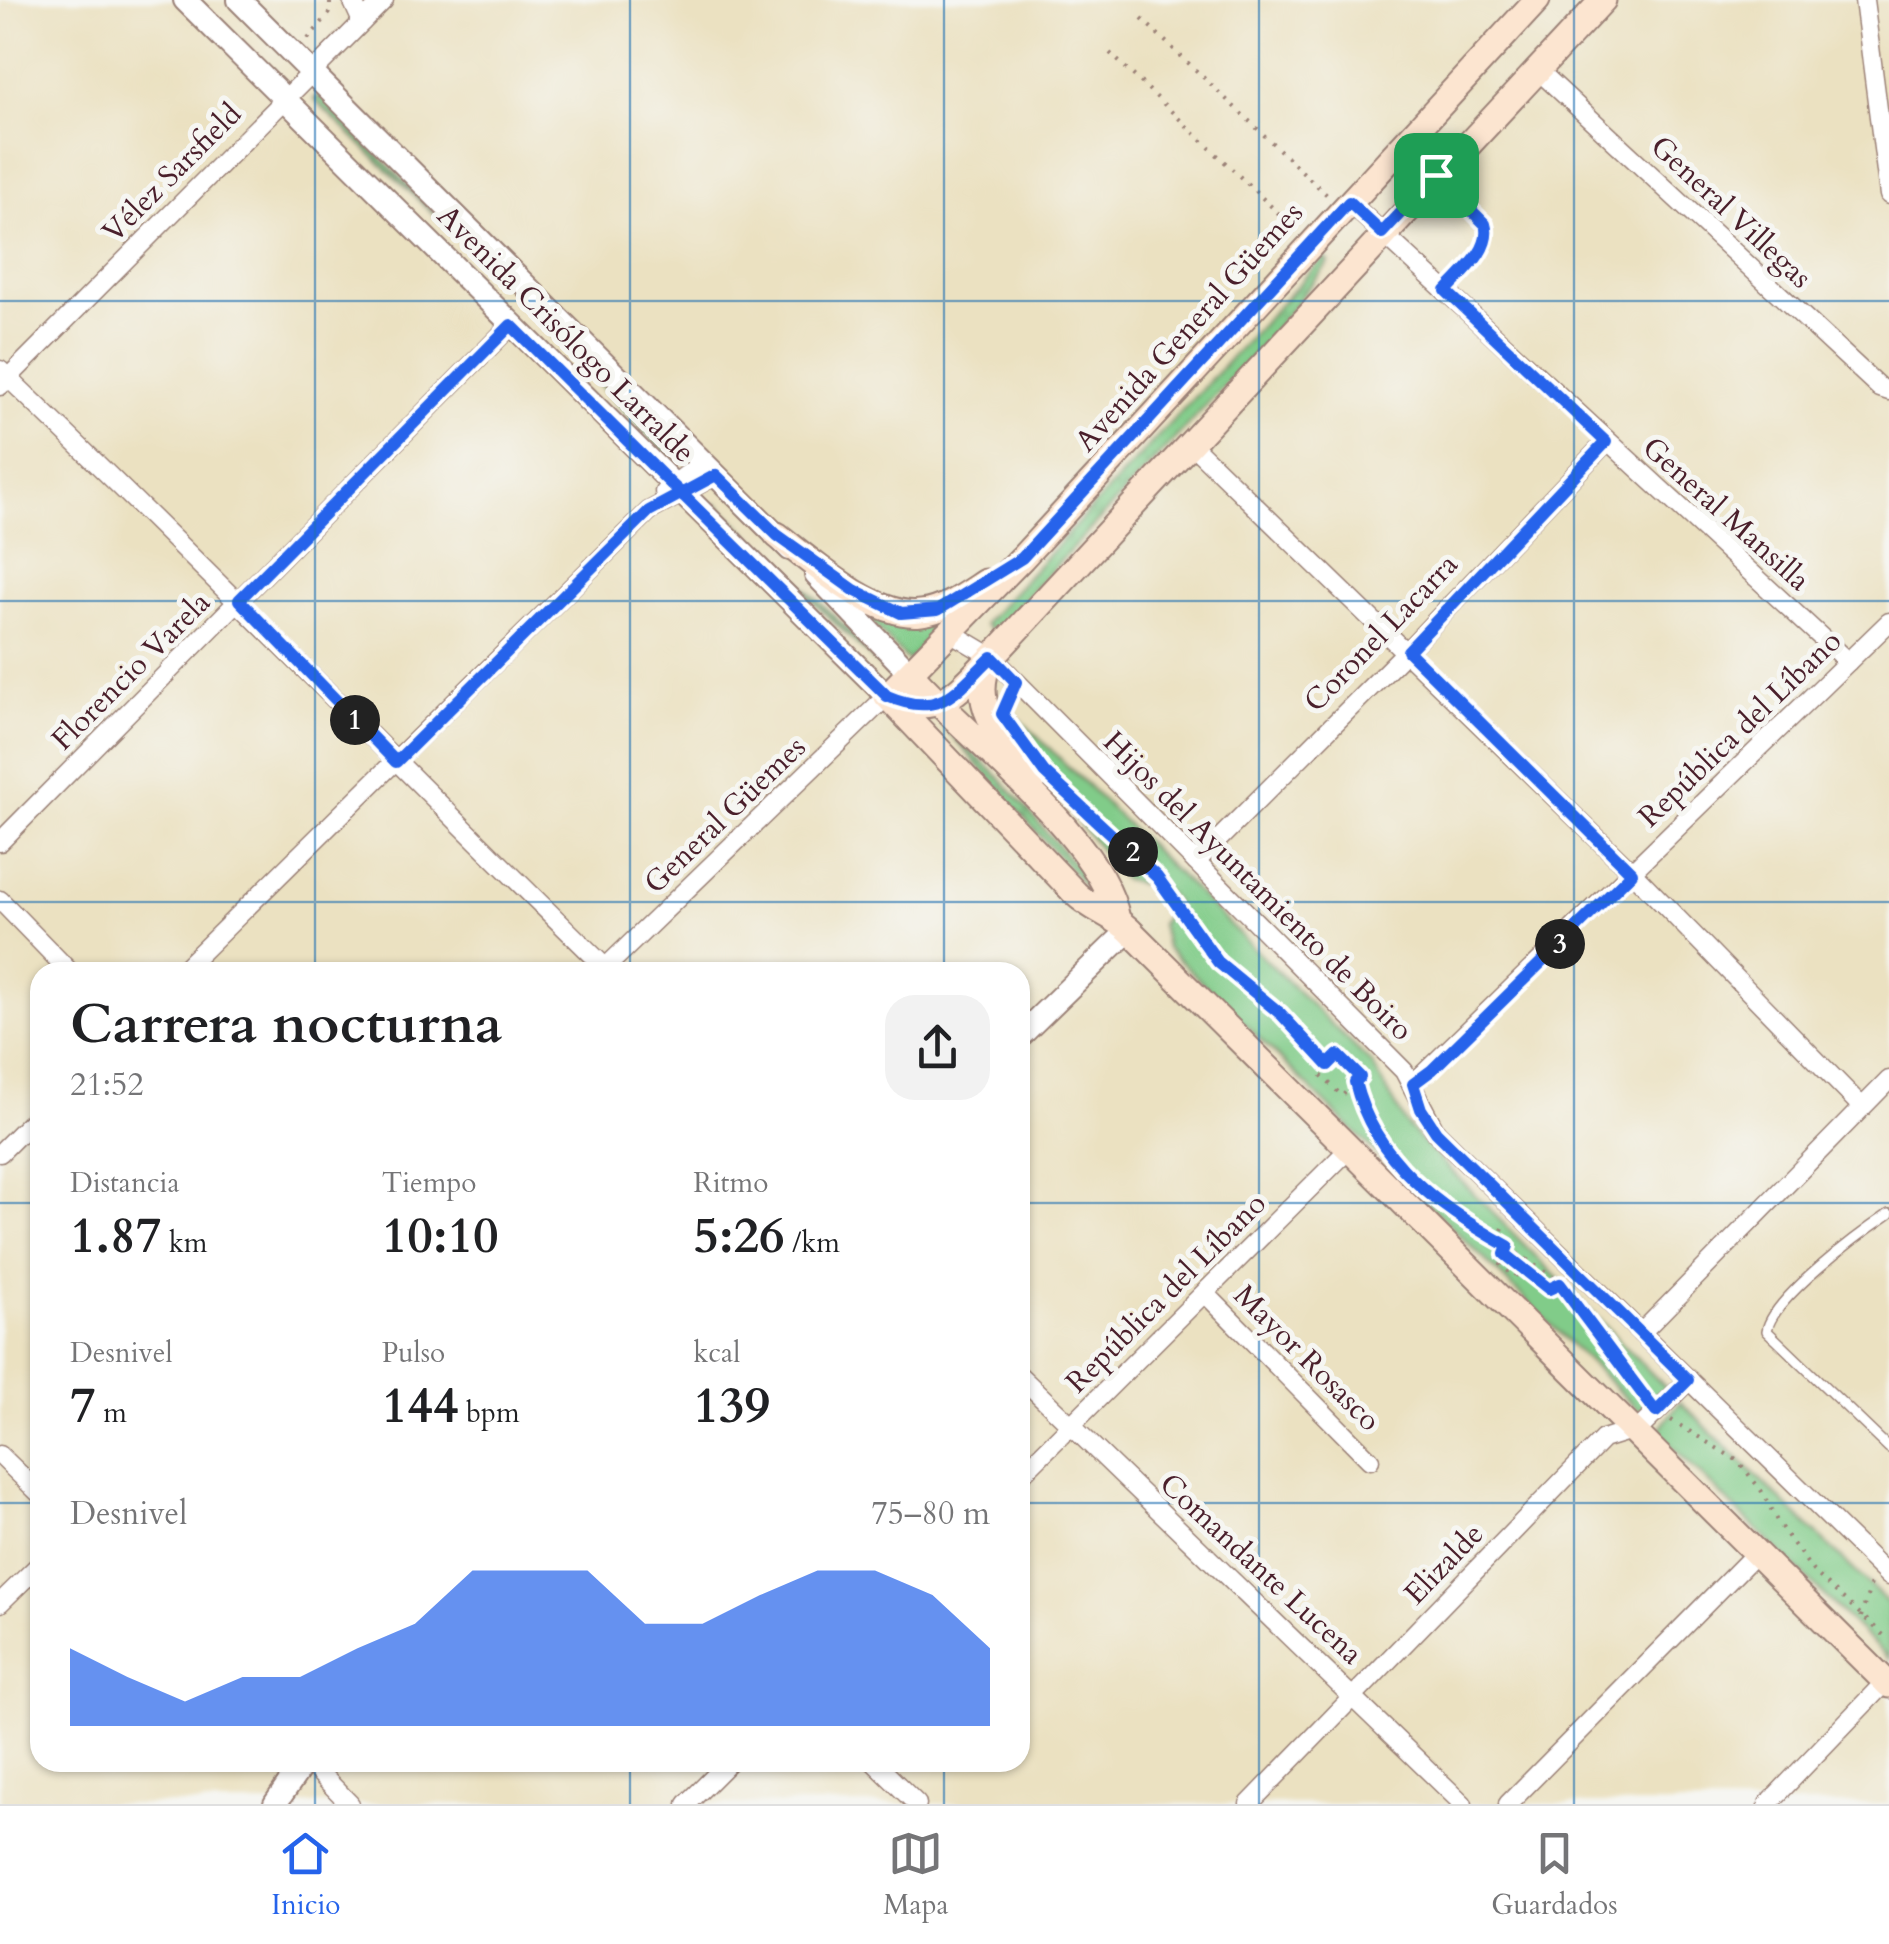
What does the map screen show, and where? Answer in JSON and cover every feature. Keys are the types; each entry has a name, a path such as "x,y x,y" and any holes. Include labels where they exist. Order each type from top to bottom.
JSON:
{"main road":[{"name":"Avenida General Güemes","path":"887,696 1022,558 1537,0"},
{"path":"887,696 914,708 938,704 992,657 1602,0"},
{"path":"777,535 854,590 901,613 920,614 953,603 1022,558"},
{"path":"992,657 985,670 984,691 991,722 1055,802 1074,841"},
{"name":"Avenida Crisólogo Larralde","path":"911,674 1074,841 1107,883 1123,924"},
{"name":"Avenida Crisólogo Larralde","path":"887,696 1093,911 1123,924 1887,1683"}],"street":[{"name":"Avenida Crisólogo Larralde","path":"185,0 887,696"},
{"name":"Avenida Crisólogo Larralde","path":"240,0 777,535 911,674"},
{"path":"352,0 362,22"},
{"name":"Vélez Sarsfield","path":"3,378 384,0"},
{"path":"1864,0 1889,195"},
{"name":"General Villegas","path":"1538,70 1889,392"},
{"name":"General Mansilla","path":"1345,205 1446,291 1848,662"},
{"name":"Florencio Varela","path":"0,842 511,325"},
{"path":"3,378 239,600 597,962"},
{"path":"1188,442 1408,651 1862,1107"},
{"name":"Coronel Lacarra","path":"1196,862 1408,651 1606,442"},
{"path":"191,962 649,511 709,468"},
{"name":"República del Líbano","path":"1413,1084 1432,1070 1889,622"},
{"name":"Hijos del Ayuntamiento de Boiro","path":"950,632 992,657 1196,862 1413,1084 1421,1109 1436,1132 1883,1570"},
{"name":"General Güemes","path":"615,962 887,696"},
{"path":"0,900 60,962"},
{"path":"1030,1025 1123,924"},
{"path":"1640,1333 1889,1080"},
{"path":"0,1153 30,1123"},
{"name":"República del Líbano","path":"1030,1466 1350,1148"},
{"name":"Mayor Rosasco","path":"1206,1294 1370,1460"},
{"name":"Elizalde","path":"1249,1804 1604,1440 1631,1428 1642,1428 1688,1380"},
{"name":"Comandante Lucena","path":"1030,1386 1463,1804"},
{"path":"0,1456 30,1484"},
{"path":"1508,1804 1758,1551"},
{"path":"0,1604 30,1574"},
{"path":"1768,1804 1887,1683"},
{"path":"275,1804 299,1772"},
{"path":"317,1772 350,1804"},
{"path":"686,1804 719,1772"},
{"path":"884,1772 917,1804"}],"lane":[{"path":"1436,175 1485,224 1488,235 1485,246 1446,291"},
{"path":"1889,1214 1819,1268 1770,1318 1768,1331 1889,1448"}],"path":[{"path":"1142,19 1345,205"},
{"path":"1110,54 1310,242"},
{"path":"1044,772 1129,847 1171,894 1218,962 1281,1014 1328,1065"},
{"path":"1338,1055 1360,1077 1355,1082 1342,1096 1320,1074 1338,1055"},
{"path":"1355,1082 1371,1126 1405,1172"},
{"path":"1425,1190 1452,1213 1528,1258 1560,1284 1656,1412 1738,1461 1762,1490 1778,1523 1813,1571 1889,1640"},
{"path":"1508,1246 1501,1265 1516,1277 1528,1258"},
{"path":"1505,1254 1549,1289 1560,1284"},
{"path":"1861,1617 1883,1570"}],"green space":[{"path":"319,95 511,289 314,99"},
{"path":"1324,257 1329,262 1259,349 993,633 984,624"},
{"path":"532,309 677,461 674,464 531,312"},
{"path":"717,504 892,672 889,675 715,507"},
{"path":"832,581 864,604 953,611 908,661"},
{"path":"1001,701 1372,1064 1408,1127 1668,1390 1646,1411 1637,1409 1166,947 1161,923 1176,902 1155,880 1140,884 1123,879 1001,723 997,705"},
{"path":"943,725 1002,780 1105,901 1100,904"},
{"path":"1680,1402 1889,1604 1889,1659 1657,1432"}],"route":[{"path":"1436,175 1382,233 1349,202 1022,558 938,610 901,613 854,590 777,535 716,475 684,496 649,511 396,762 239,600 511,325 671,484 684,496 887,696 914,708 938,704 992,657 1016,682 1002,714 1044,772 1157,877 1218,962 1281,1014 1328,1065 1338,1055 1360,1077 1355,1082 1371,1126 1405,1172 1452,1213 1508,1246 1505,1254 1549,1289 1560,1284 1656,1412 1688,1380 1436,1132 1421,1109 1413,1084 1432,1070 1632,873 1408,651 1606,442 1446,291 1485,246 1488,235 1485,224 1436,175"}]}
